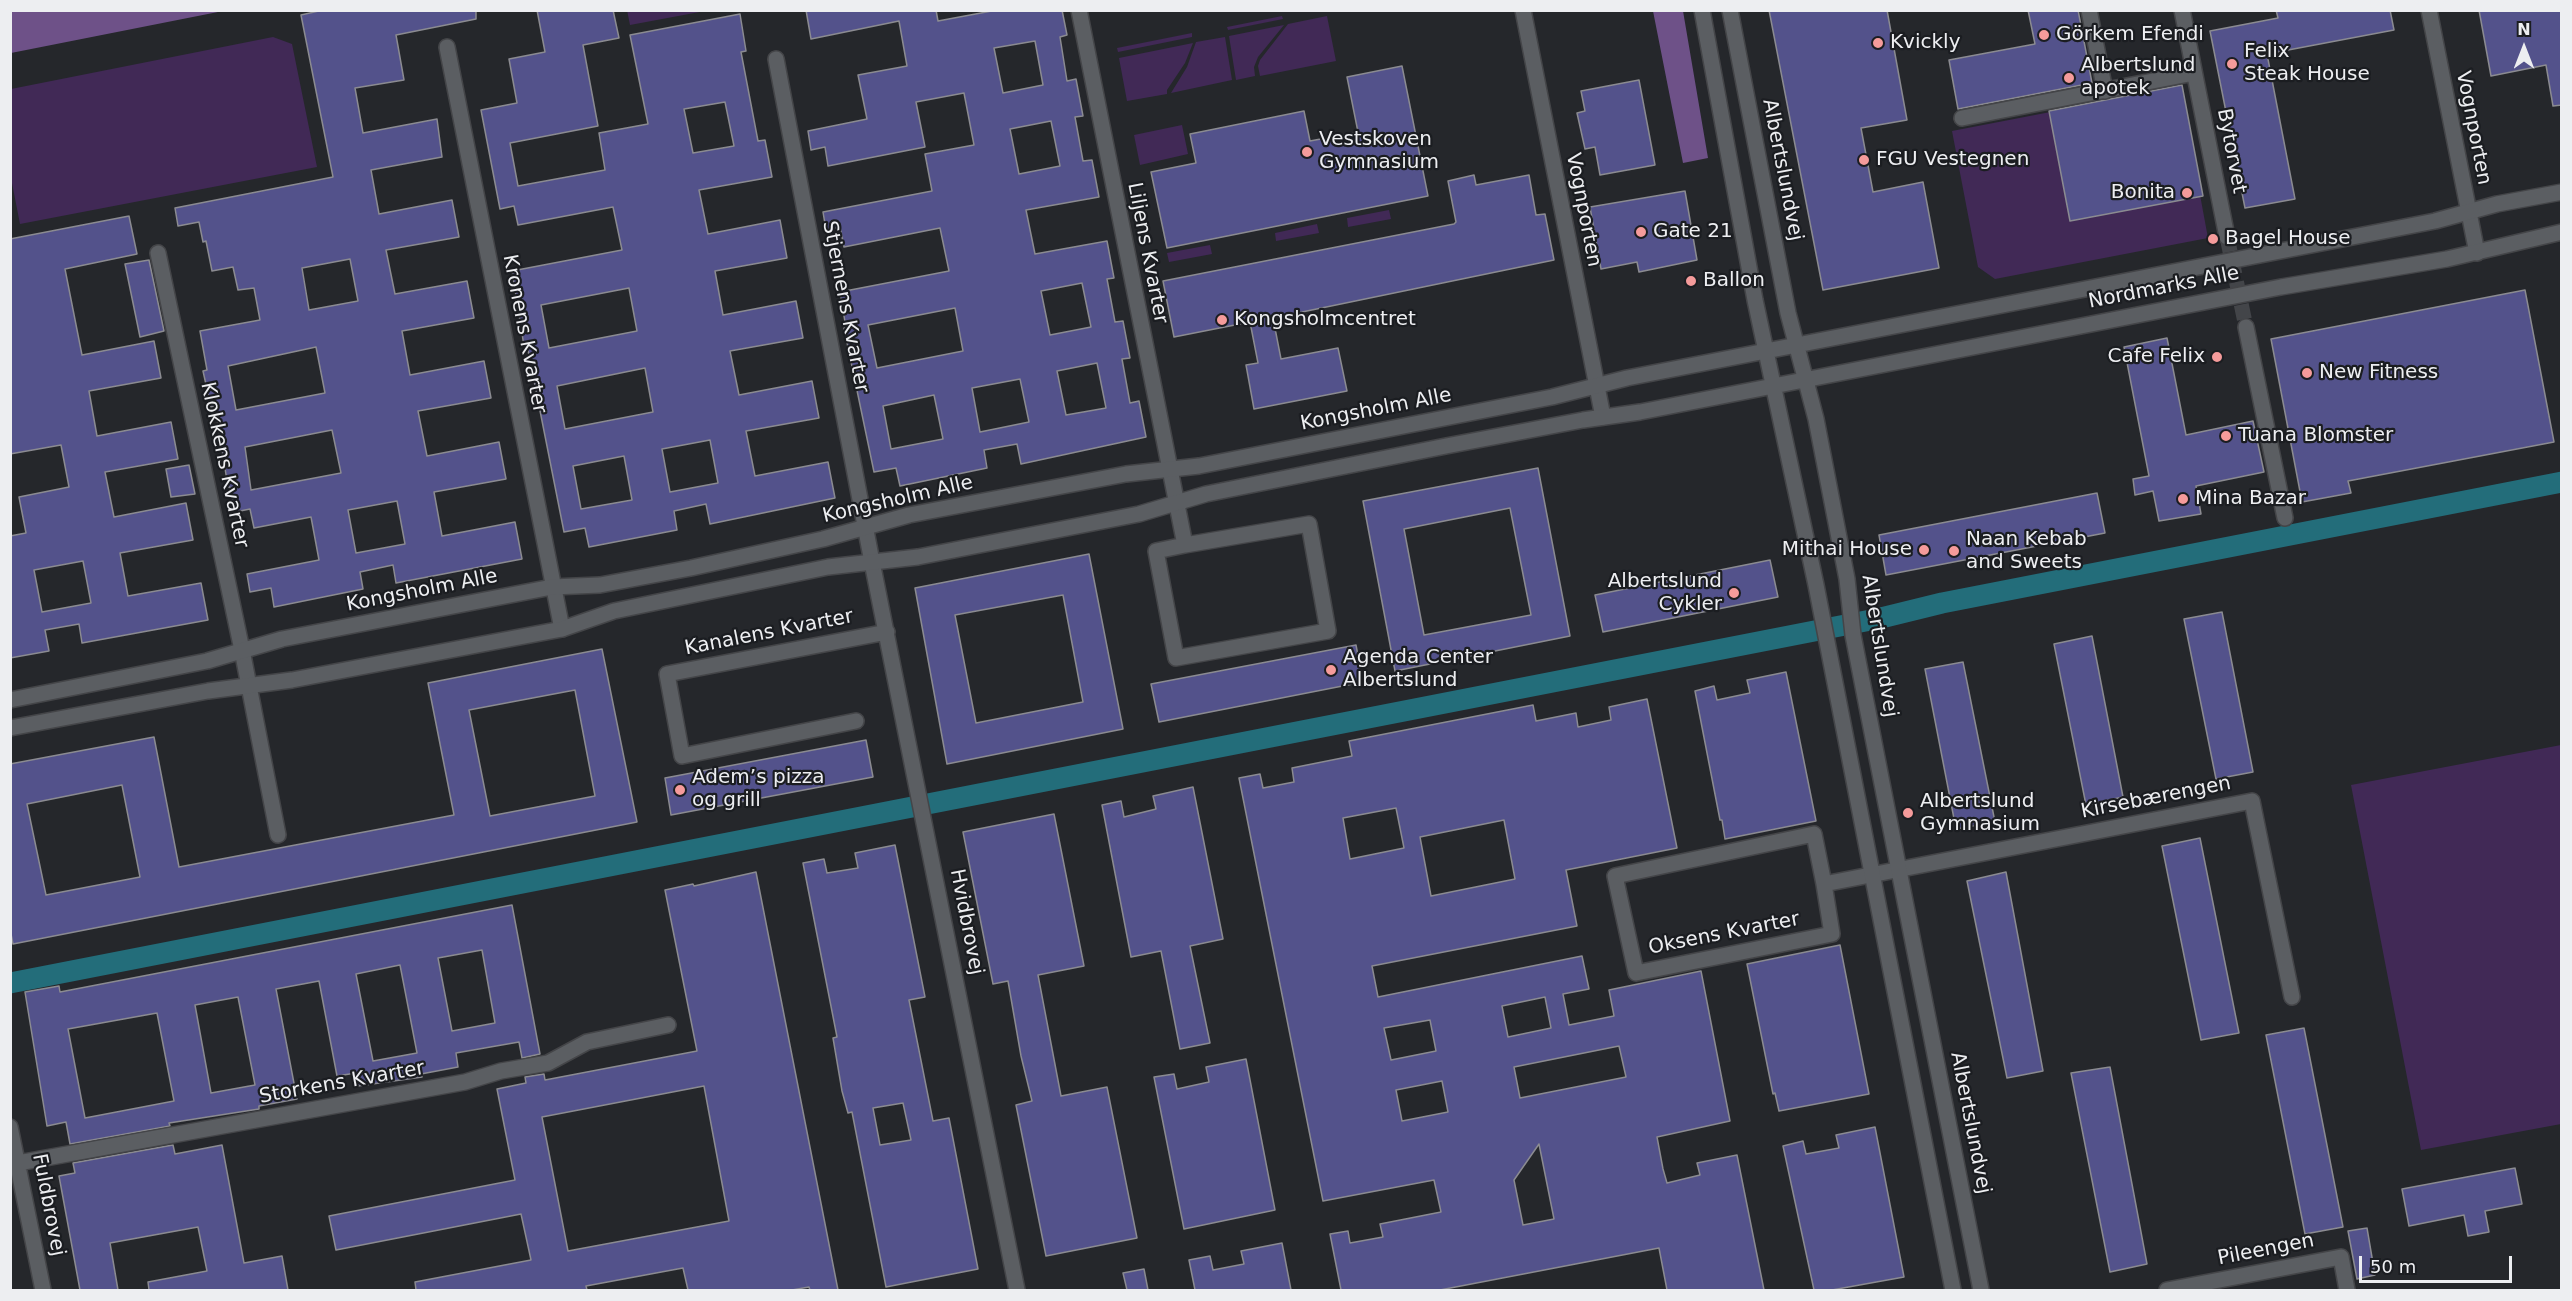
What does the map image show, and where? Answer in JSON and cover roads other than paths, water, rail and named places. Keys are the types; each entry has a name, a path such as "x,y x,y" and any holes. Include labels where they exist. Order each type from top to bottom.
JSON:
{"street":[{"name":"Liljens Kvarter","path":"1079,10 1176,502"},
{"name":"Vognporten","path":"1523,10 1603,417"},
{"path":"1702,10 1767,351 1827,640 1953,1290"},
{"name":"Albertslundvej","path":"1730,10 1788,314 1816,419 1847,579 1853,635 1981,1290"},
{"name":"Bytorvet","path":"2182,10 2227,237"},
{"name":"Vognporten","path":"2429,10 2477,253"},
{"path":"2092,11 2105,90"},
{"name":"Kronens Kvarter","path":"447,47 562,629"},
{"name":"Stjernens Kvarter","path":"776,59 872,562"},
{"path":"1962,118 2194,73"},
{"name":"Nordmarks Alle","path":"1797,345 2435,221 2562,192"},
{"name":"Nordmarks Alle","path":"1775,385 2281,287 2477,253 2562,232"},
{"name":"Klokkens Kvarter","path":"158,253 249,686"},
{"path":"2246,327 2285,518"},
{"name":"Kongsholm Alle","path":"10,700 207,661 282,639 552,587 611,583 823,539 909,515 1126,474 1211,464 1552,397 1797,345"},
{"path":"10,728 208,691 292,681 562,629 614,611 828,567 941,553 1139,514 1206,494 1775,385"},
{"path":"1176,502 1185,545"},
{"path":"1309,524 1328,631 1176,658 1156,551 1185,545 1309,524"},
{"name":"Hvidbrovej","path":"872,562 1017,1290"},
{"name":"Kanalens Kvarter","path":"856,721 682,756 667,674 886,632"},
{"path":"249,686 278,835"},
{"name":"Kirsebærengen","path":"1872,875 2252,801 2292,997"},
{"name":"Oksens Kvarter","path":"1814,834 1824,884 1832,934 1636,973 1615,876 1814,834"},
{"path":"1824,884 1872,875"},
{"name":"Storkens Kvarter","path":"18,1163 465,1082 501,1071 548,1063 587,1042 668,1025"},
{"name":"Fuldbrovej","path":"10,1127 43,1290"},
{"name":"Pileengen","path":"2167,1290 2341,1257 2348,1290"}],"waterway":[{"path":"10,983 1881,618 1942,603 2562,482"}],"tunnel":[{"path":"2227,237 2246,327"}],"place":[{"name":"Görkem Efendi","path":"2044,35"},
{"name":"Kvickly","path":"1878,43"},
{"name":"Felix Steak House","path":"2232,64"},
{"name":"Albertslund apotek","path":"2069,78"},
{"name":"Vestskoven Gymnasium","path":"1307,152"},
{"name":"FGU Vestegnen","path":"1864,160"},
{"name":"Bonita","path":"2187,193"},
{"name":"Gate 21","path":"1641,232"},
{"name":"Bagel House","path":"2213,239"},
{"name":"Ballon","path":"1691,281"},
{"name":"Kongsholmcentret","path":"1222,320"},
{"name":"Cafe Felix","path":"2217,357"},
{"name":"New Fitness","path":"2307,373"},
{"name":"Tuana Blomster","path":"2226,436"},
{"name":"Mina Bazar","path":"2183,499"},
{"name":"Mithai House","path":"1924,550"},
{"name":"Naan Kebab and Sweets","path":"1954,551"},
{"name":"Albertslund Cykler","path":"1734,593"},
{"name":"Agenda Center Albertslund","path":"1331,670"},
{"name":"Adem’s pizza og grill","path":"680,790"},
{"name":"Albertslund Gymnasium","path":"1908,813"}]}
